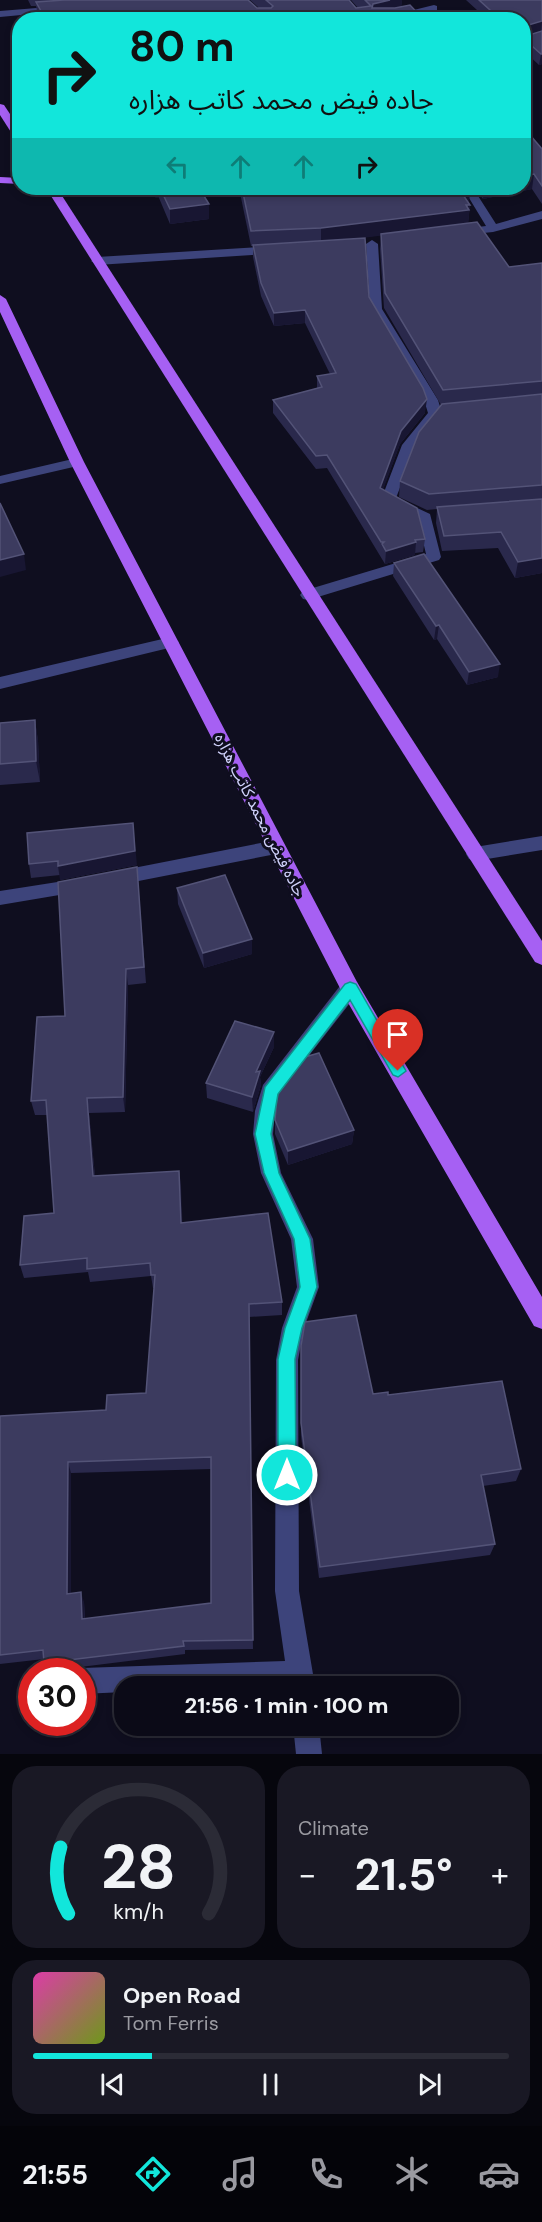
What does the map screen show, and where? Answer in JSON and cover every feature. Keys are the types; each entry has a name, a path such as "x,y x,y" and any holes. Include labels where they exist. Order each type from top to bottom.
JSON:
{"main road":[{"path":"0,130 2,111"},
{"path":"2,111 12,126"},
{"path":"56,195 308,595 542,957"},
{"name":"جاده فیض محمد کاتب هزاره","path":"0,299 77,462 350,988 542,1318"}],"street":[{"path":"23,12 69,8"},
{"path":"416,12 435,8"},
{"path":"472,195 493,228"},
{"path":"449,234 493,228 542,215"},
{"path":"308,595 434,557 431,517 388,500 409,445 441,413 376,309 372,244"},
{"path":"97,261 288,249"},
{"path":"0,480 77,462"},
{"path":"0,682 171,642"},
{"path":"475,854 542,843"},
{"path":"0,898 45,892 276,847"},
{"path":"301,1676 287,1591 287,1359 293,1328 308,1287 302,1239 272,1173 263,1134 270,1091 350,988"},
{"path":"96,1681 114,1681"},
{"path":"307,1736 309,1754"}],"building":[{"path":"248,0 257,8 271,8 273,6 266,0 349,0 356,8 371,6 365,0 390,0 373,4 372,8 395,8 410,5 417,12 42,12 36,2"},
{"path":"479,0 542,0 542,21 531,24 531,12 492,12"},
{"path":"542,31 542,54 531,45 531,34"},
{"path":"531,136 542,149 542,186 534,174 531,175"},
{"path":"163,195 203,195 209,204 170,209"},
{"path":"243,195 463,195 470,205 466,205 469,210 321,228 251,231"},
{"path":"477,222 509,267 542,263 542,381 443,390 385,293 381,234"},
{"path":"365,238 369,297 423,388 427,399 401,431 380,488 417,508 425,539 415,540 416,542 386,551 382,544 384,542 381,542 327,455 316,456 273,400 322,387 317,376 336,373 305,310 274,313 261,283 253,245"},
{"path":"542,394 542,485 429,494 400,481 419,432 442,404"},
{"path":"542,499 542,558 518,562 501,532 444,536 437,507"},
{"path":"0,503 24,554 0,560"},
{"path":"424,554 500,664 469,672 439,625 436,626 394,563"},
{"path":"35,720 36,761 0,764 0,723"},
{"path":"133,823 135,851 58,866 58,861 29,864 27,833"},
{"path":"137,867 144,967 126,969 123,1097 87,1098 93,1176 179,1171 181,1223 268,1213 282,1302 249,1304 253,1640 183,1641 184,1646 85,1658 44,1658 43,1650 0,1655 0,1416 106,1410 107,1395 146,1393 155,1275 151,1275 150,1263 87,1269 87,1258 20,1265 24,1216 54,1213 46,1100 31,1101 37,1017 65,1016 58,882","holes":["211,1457 211,1603 82,1619 81,1592 67,1594 68,1462"]},
{"path":"225,875 252,939 203,953 177,888"},
{"path":"235,1021 274,1032 256,1072 260,1071 252,1097 206,1083"},
{"path":"319,1053 354,1130 288,1151 275,1120 281,1080 298,1059"},
{"path":"356,1315 373,1394 388,1392 388,1395 502,1381 521,1469 481,1475 495,1544 320,1567 301,1423 301,1346 305,1322"}],"route":[{"path":"287,1475 287,1359 293,1328 308,1287 302,1239 272,1173 263,1134 270,1091 350,988 398,1071"}]}
